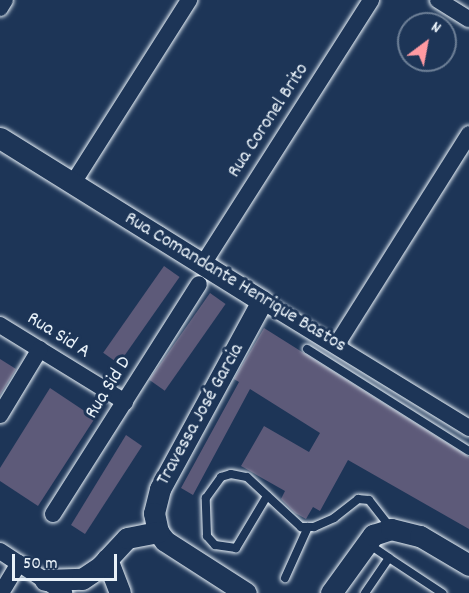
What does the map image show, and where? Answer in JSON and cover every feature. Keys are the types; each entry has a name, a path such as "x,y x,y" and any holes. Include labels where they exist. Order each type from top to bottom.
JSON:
{"street":[{"path":"0,8 5,0"},
{"path":"73,183 189,0"},
{"name":"Rua Coronel Brito","path":"201,274 371,0"},
{"path":"438,0 469,19"},
{"path":"337,344 469,134"},
{"name":"Rua Comandante Henrique Bastos","path":"0,138 73,183 201,274 262,301 337,344 469,428"},
{"name":"Rua Sid D","path":"53,514 125,402 201,274"},
{"name":"Travessa José Garcia","path":"158,532 154,513 160,489 262,301"},
{"name":"Rua Sid A","path":"0,325 125,402"},
{"path":"0,415 40,349"},
{"path":"331,593 366,542 373,535 391,529 420,536 469,565"},
{"path":"45,580 82,579 107,559 127,538 158,532 185,556 246,593"},
{"path":"0,551 64,593"},
{"path":"107,559 120,593"},
{"path":"2,593 19,564"}],"lane":[{"path":"308,349 469,450"},
{"path":"267,496 236,548 215,545 207,536 206,498 221,477 231,474 247,477 267,496 291,520 308,526 333,518 358,499 369,500 391,529"},
{"path":"285,578 308,526"},
{"path":"366,542 442,593"},
{"path":"365,593 389,558"}],"building":[{"path":"164,266 180,277 119,364 103,353"},
{"path":"210,293 226,304 165,391 149,380"},
{"path":"264,328 469,457 469,529 348,460 320,511 313,507 306,519 295,513 281,499 285,491 241,466 264,426 309,452 320,433 250,389 193,495 181,488 239,382 234,379"},
{"path":"0,359 16,369 0,395"},
{"path":"50,388 95,418 38,506 0,481 0,468"},
{"path":"126,435 142,446 85,534 71,525"}]}
